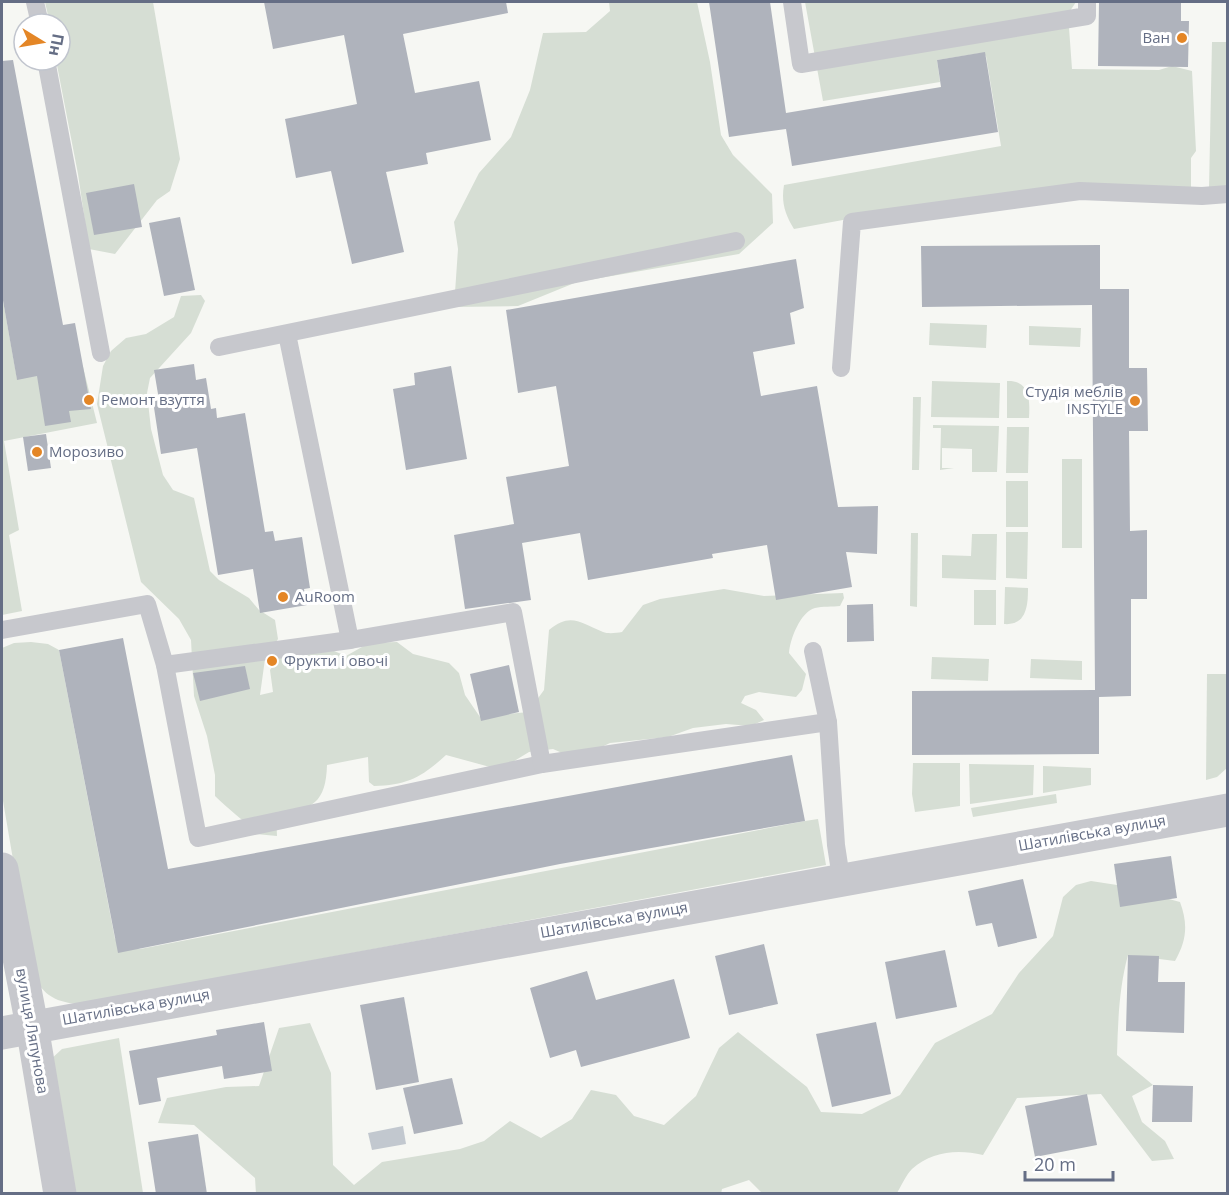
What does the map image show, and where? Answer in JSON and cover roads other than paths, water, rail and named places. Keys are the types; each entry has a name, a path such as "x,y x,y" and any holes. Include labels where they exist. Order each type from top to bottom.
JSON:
{"street":[{"name":"Шатилівська вулиця","path":"17,1029 1227,810"},
{"name":"вулиця Ляпунова","path":"2,869 17,1029 60,1194"}],"lane":[{"path":"792,2 801,64 1088,16 1087,2"},
{"path":"48,72 100,353"},
{"path":"841,368 852,222 1080,191 1202,196 1227,194"},
{"path":"219,347 736,241"},
{"path":"287,334 350,640"},
{"path":"2,630 147,604 165,665 198,838 542,764 828,722"},
{"path":"165,665 350,640 513,612 542,764"},
{"path":"813,651 828,722 836,845 841,879"}],"place":[{"name":"Ван","path":"1182,38"},
{"name":"Ремонт взуття","path":"89,400"},
{"name":"Студія меблів INSTYLE","path":"1135,401"},
{"name":"Морозиво","path":"37,452"},
{"name":"AuRoom","path":"283,597"},
{"name":"Фрукти і овочі","path":"272,661"}]}
